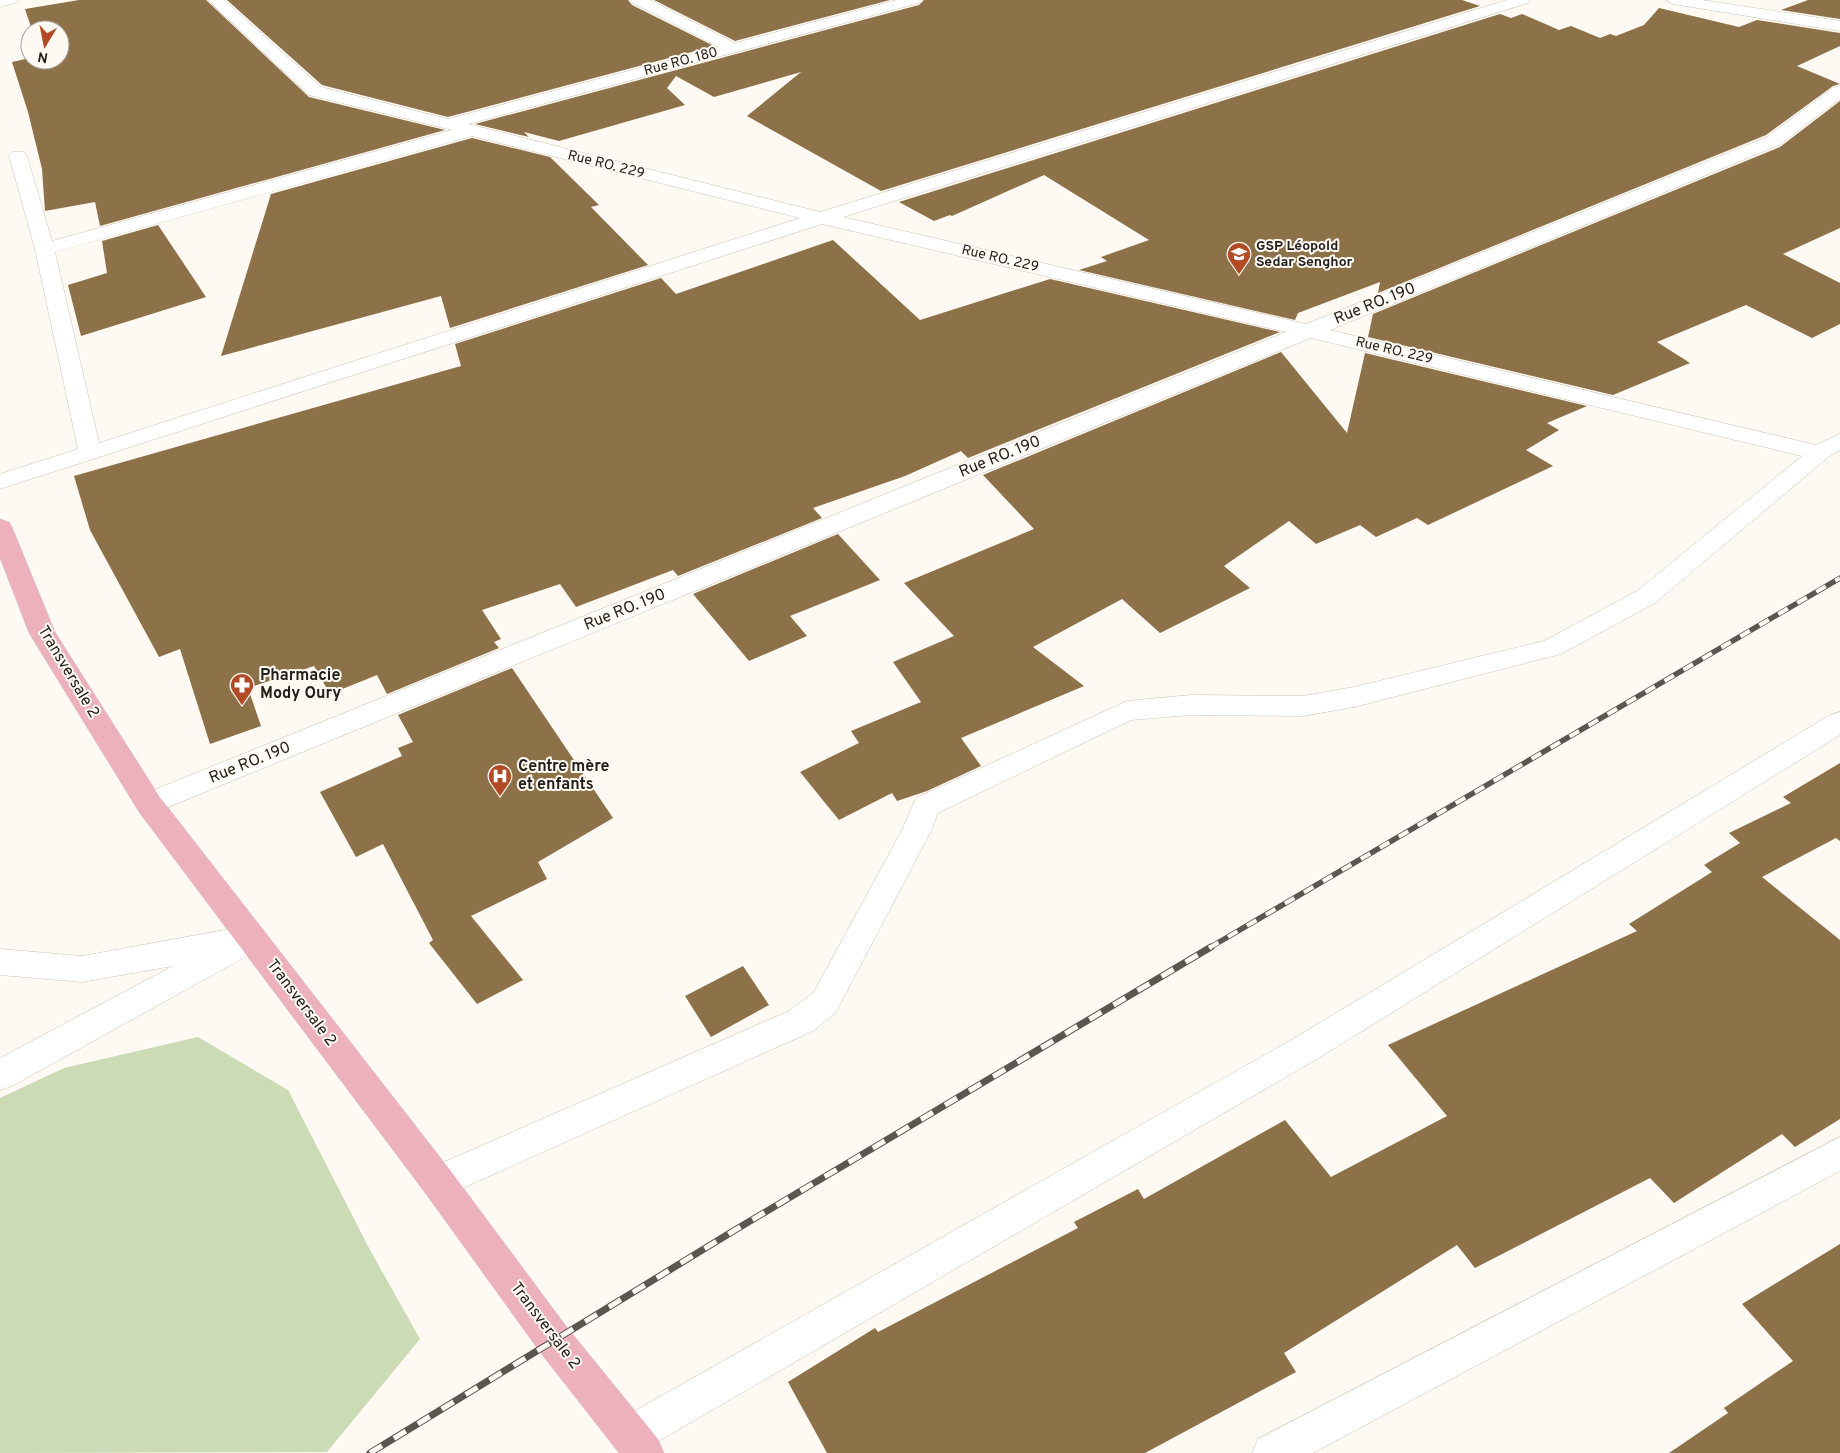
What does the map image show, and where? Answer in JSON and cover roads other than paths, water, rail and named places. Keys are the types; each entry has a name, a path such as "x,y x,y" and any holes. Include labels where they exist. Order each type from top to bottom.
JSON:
{"main road":[{"name":"Transversale 2","path":"0,527 42,633 149,804 438,1182 553,1339 638,1444"}],"street":[{"path":"0,2 10,0"},
{"name":"Rue RO. 229","path":"215,0 315,91 821,218 1309,331 1829,447"},
{"path":"638,0 732,48"},
{"name":"Rue RO. 180","path":"447,125 914,0"},
{"path":"0,482 821,218 1523,0"},
{"path":"1673,0 1840,26"},
{"name":"Rue RO. 190","path":"149,804 1773,141 1840,91"},
{"path":"45,249 470,131"},
{"path":"18,156 45,249 90,454"},
{"path":"438,1182 801,1021 825,1002 916,831 926,806 1127,711 1191,705 1303,706 1354,697 1552,648 1646,597 1829,447"},
{"path":"638,1444 1305,1049 1840,722"},
{"path":"0,962 82,968 252,938"},
{"path":"0,1075 252,938"},
{"path":"1272,1453 1840,1153"}],"railway":[{"path":"1209,948 1840,578"},
{"path":"370,1453 735,1230 1211,947"}],"place":[{"name":"GSP Léopold Sedar Senghor","path":"1239,275"},
{"name":"Pharmacie Mody Oury","path":"242,706"},
{"name":"Centre mère et enfants","path":"500,797"}]}
